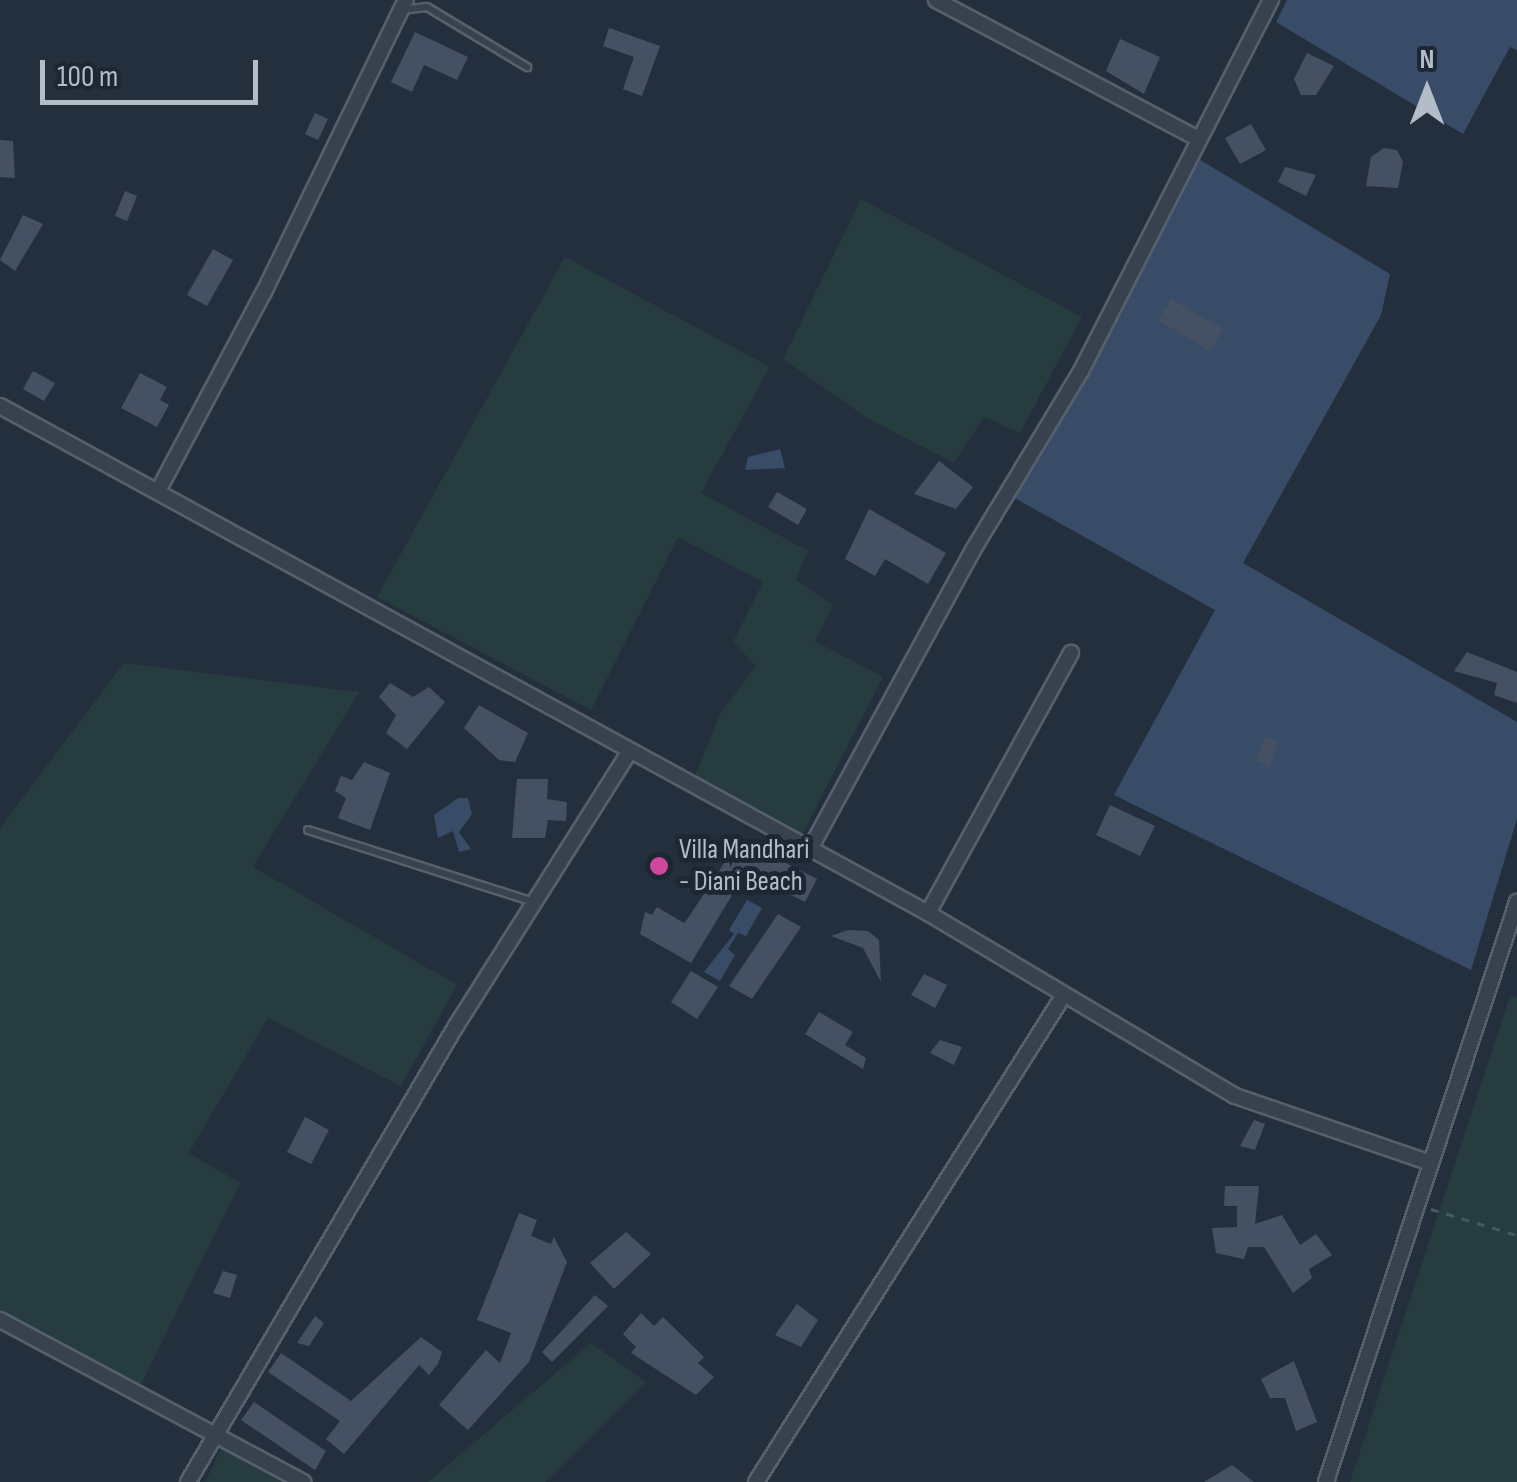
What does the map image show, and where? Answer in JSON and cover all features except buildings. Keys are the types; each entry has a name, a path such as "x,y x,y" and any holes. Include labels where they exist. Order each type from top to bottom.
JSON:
{"street":[{"path":"936,0 1196,138"},
{"path":"810,849 956,580 1081,371 1196,138 1271,0"},
{"path":"158,491 264,292 403,5"},
{"path":"0,406 628,754 928,913 1062,998 1234,1096 1428,1162"},
{"path":"928,913 1072,652"},
{"path":"188,1482 533,901 628,754"},
{"path":"1326,1482 1428,1162 1517,902"},
{"path":"756,1482 1062,998"},
{"path":"0,1320 216,1430 303,1482"}],"lane":[{"path":"403,5 427,7 527,67"},
{"path":"308,830 533,901"}],"path":[{"path":"1415,1204 1517,1235"}],"green space":[{"path":"861,199 1082,317 1020,433 984,417 954,463 867,418 783,359"},
{"path":"565,257 770,367 701,493 808,551 796,580 833,605 815,641 883,677 800,839 695,775 720,714 756,666 733,642 763,582 678,537 591,710 377,597"},
{"path":"124,663 359,692 253,867 457,985 401,1086 268,1018 189,1153 240,1183 136,1395 0,1316 0,828"},
{"path":"1510,996 1517,997 1517,1482 1350,1482"},
{"path":"591,1343 646,1382 545,1482 428,1482"},
{"path":"224,1443 289,1482 205,1482"}],"water":[{"path":"1287,0 1517,0 1517,50 1510,47 1463,134 1276,22"},
{"path":"1197,158 1390,274 1381,315 1243,563 1517,722 1517,819 1471,970 1114,795 1215,610 1013,497"},
{"path":"780,449 785,468 745,470 748,457"},
{"path":"458,798 468,798 472,814 459,832 471,849 459,852 453,831 438,838 434,815"},
{"path":"747,900 762,908 746,936 738,933 728,949 735,955 720,981 704,972 734,934 729,930"}],"place":[{"name":"Villa Mandhari - Diani Beach","path":"659,866"}]}
